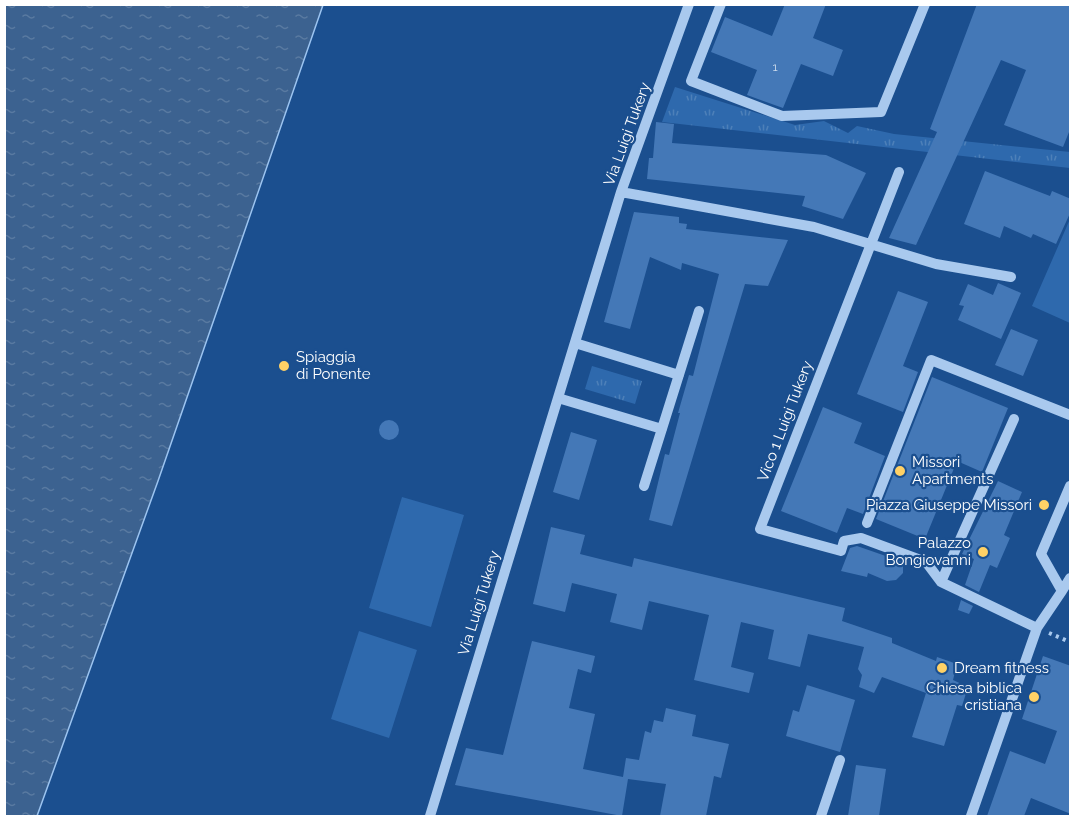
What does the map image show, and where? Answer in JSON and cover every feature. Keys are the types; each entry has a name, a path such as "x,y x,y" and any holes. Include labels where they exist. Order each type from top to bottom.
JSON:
{"street":[{"name":"Via Luigi Tukery","path":"430,816 621,192 689,4"},
{"path":"721,4 691,81 782,116 881,112 925,4"},
{"name":"Vico 1 Luigi Tukery","path":"899,172 760,529 841,551 844,541 861,538 926,562 941,582"},
{"path":"621,192 814,227 936,264 1011,277"},
{"path":"644,486 699,311"},
{"path":"575,343 679,375"},
{"path":"867,523 931,360 1071,415"},
{"path":"558,398 662,429"},
{"path":"1014,419 941,582 1037,628"},
{"path":"1062,591 1041,554 1071,486"},
{"path":"971,816 1037,628 1071,578"},
{"path":"821,816 840,760"}],"green space":[{"path":"675,87 795,125 824,121 848,133 857,126 894,134 1070,152 1070,168 662,122"},
{"path":"1070,219 1070,323 1032,306"},
{"path":"592,366 642,381 635,404 585,389"},
{"path":"402,497 464,515 431,627 369,608"},
{"path":"359,631 417,650 389,738 331,719"}],"water":[{"path":"5,4 323,5 158,481 37,816 4,816"}],"building":[{"path":"785,4 826,4 813,38 843,50 833,76 801,64 783,108 747,95 757,70 711,52 725,17 772,36"},
{"path":"977,4 1071,4 1071,127 1063,147 1004,125 1026,70 1001,60 916,245 889,238 937,132 930,129"},
{"path":"656,122 674,124 672,143 826,155 866,173 843,219 802,206 805,196 647,179 649,158 653,158"},
{"path":"985,171 1050,196 1052,191 1071,199 1071,211 1056,244 1033,234 1031,238 1004,226 1000,238 964,224"},
{"path":"634,212 679,217 679,223 687,224 686,229 788,240 768,286 745,284 672,526 649,520 665,454 669,455 689,375 693,376 719,274 682,263 681,270 650,257 630,329 604,322"},
{"path":"998,283 1021,293 1001,339 958,320 964,306 959,305 968,284 993,295"},
{"path":"898,291 928,302 903,366 918,372 903,412 857,394"},
{"path":"1011,329 1038,340 1023,376 995,365"},
{"path":"932,377 1008,408 982,472 957,461 925,539 876,519"},
{"path":"823,407 862,423 854,443 885,456 863,514 847,508 837,533 781,511"},
{"path":"385,420 393,420 399,426 399,434 393,440 385,440 379,434 379,426"},
{"path":"571,432 597,440 579,500 553,492"},
{"name":"Palazzo Bongiovanni","path":"998,481 1022,492 1004,535 1010,538 997,568 990,565 979,592 965,585 974,559 962,554"},
{"path":"551,527 585,535 580,554 632,567 634,558 845,608 842,621 892,638 892,643 936,661 937,657 957,664 953,680 968,687 962,706 957,705 944,746 912,737 926,693 882,677 874,693 859,687 862,675 858,669 864,647 808,634 800,667 768,659 774,630 741,622 731,667 754,673 749,693 694,680 709,615 649,601 642,630 610,622 617,594 572,583 565,612 533,604"},
{"path":"857,546 903,562 903,573 896,580 887,581 868,573 867,577 841,571 850,548"},
{"path":"961,600 973,606 969,614 958,610"},
{"path":"532,641 595,656 591,673 578,669 569,708 595,714 583,769 623,777 626,758 639,760 645,731 651,733 654,720 663,722 666,708 696,715 692,736 729,744 721,778 714,776 706,816 660,816 666,784 628,779 622,816 455,785 466,748 503,755"},
{"path":"1043,656 1071,666 1071,814 1031,798 1024,816 987,816 1010,751 1045,764 1057,731 1022,719"},
{"path":"807,685 855,700 840,752 786,736 793,710 799,712"},
{"path":"856,765 886,769 879,816 848,816"}],"place":[{"name":"Spiaggia di Ponente","path":"284,366"},
{"name":"Missori Apartments","path":"900,471"},
{"name":"Piazza Giuseppe Missori","path":"1044,505"},
{"name":"Palazzo Bongiovanni","path":"983,552"},
{"name":"Dream fitness","path":"942,668"},
{"name":"Chiesa biblica cristiana","path":"1034,697"}]}
